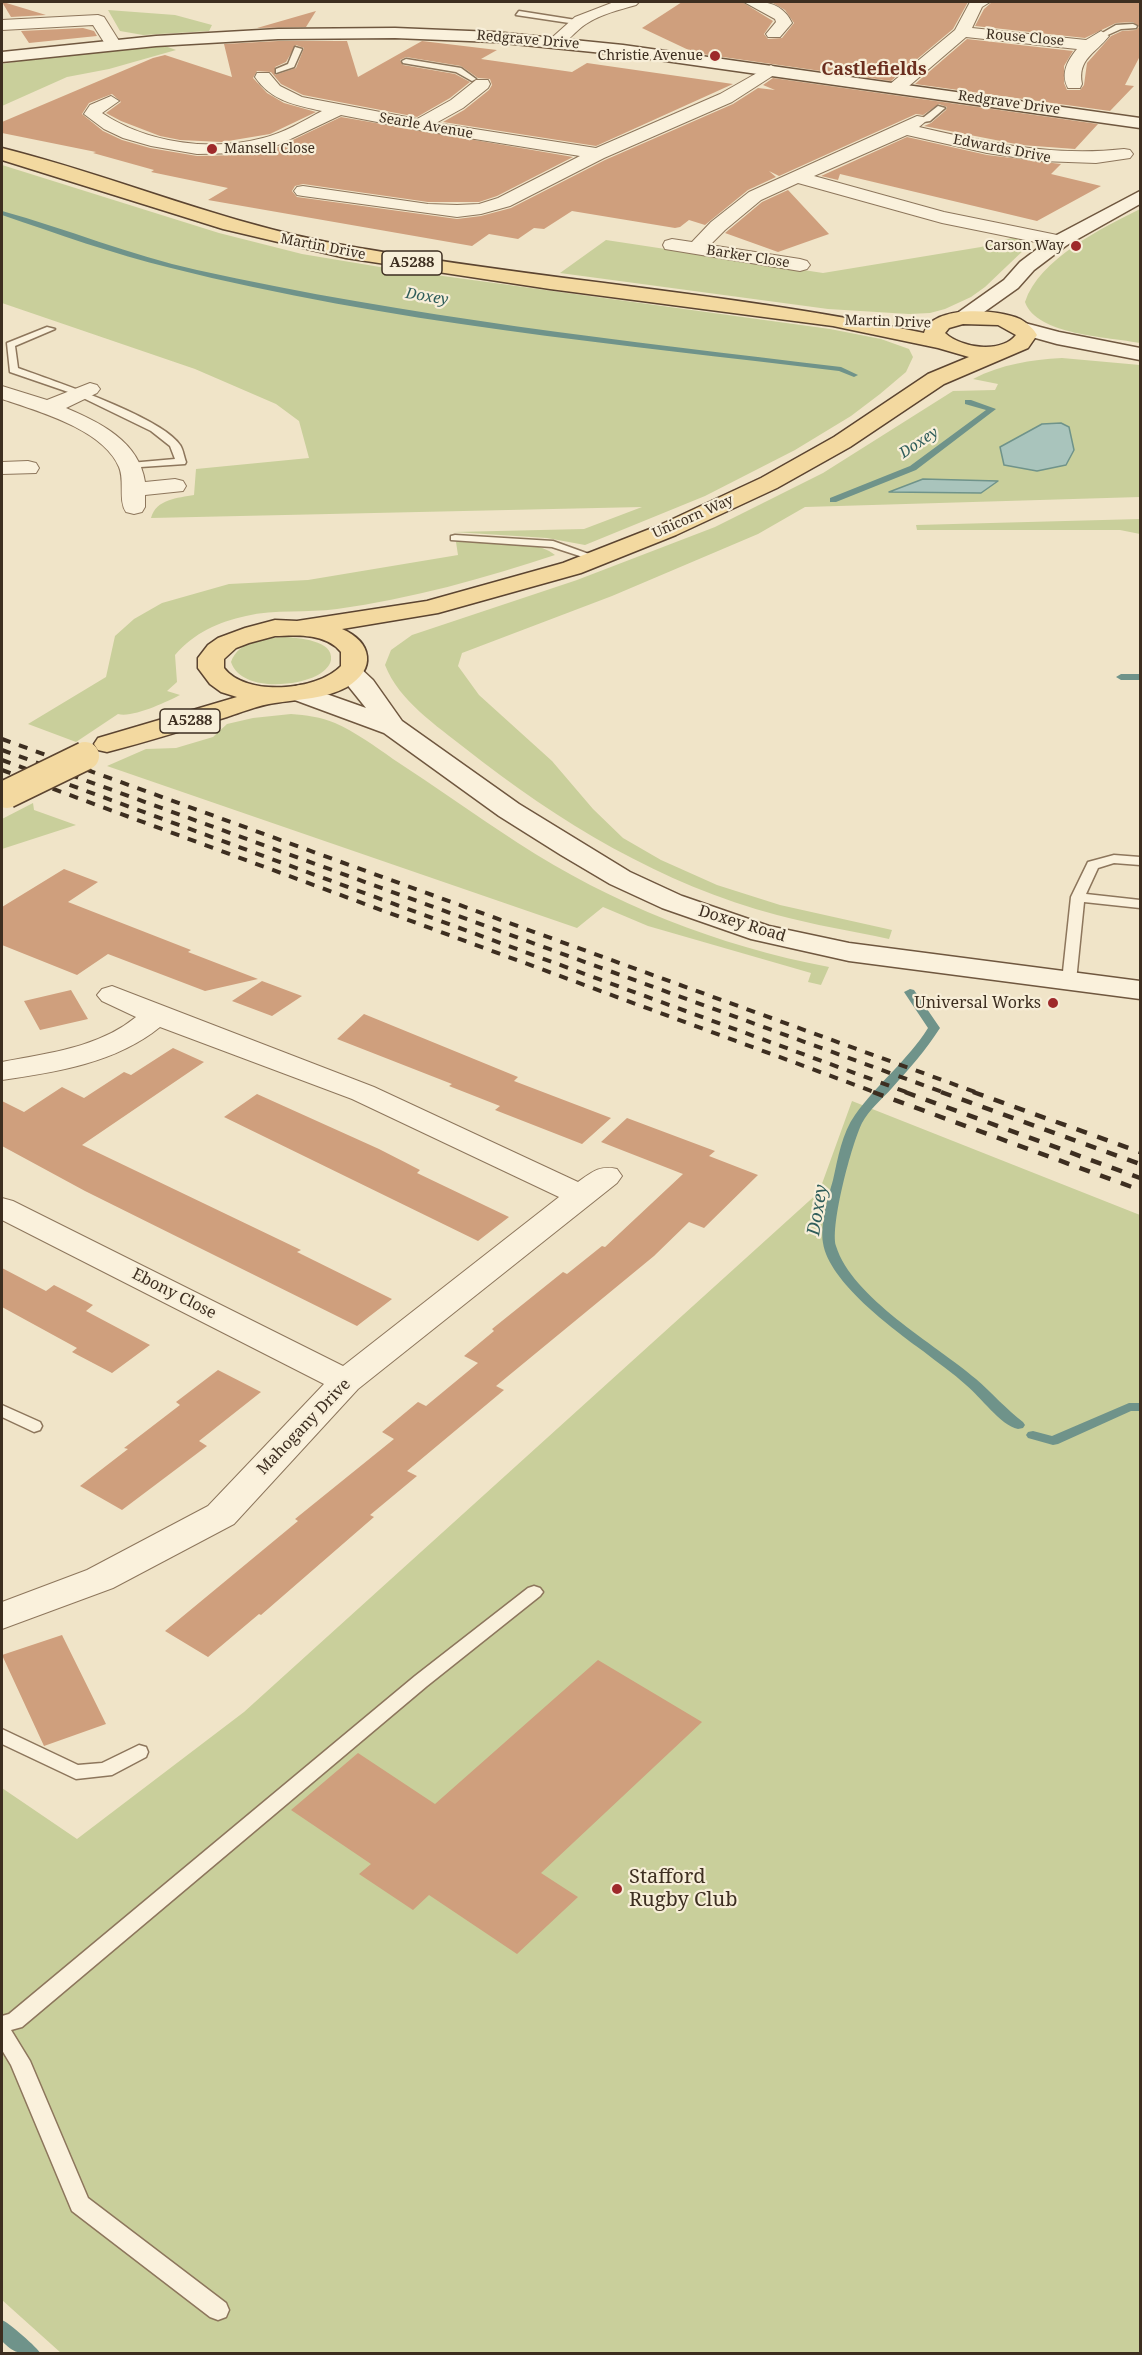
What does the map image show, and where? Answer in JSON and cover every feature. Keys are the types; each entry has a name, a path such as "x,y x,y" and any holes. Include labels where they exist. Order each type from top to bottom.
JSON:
{"main road":[{"name":"Martin Drive","path":"2,154 230,225 346,252 550,283 833,320 947,332"},
{"name":"A5288","path":"947,332 997,319 1017,326"},
{"path":"1008,350 1024,342 1027,335 1017,326"},
{"name":"A5288","path":"947,332 967,351 1008,350"},
{"path":"936,379 947,332"},
{"name":"Unicorn Way","path":"298,628 429,608 528,581 668,530 769,483 842,442 936,379 1008,350"},
{"name":"Unicorn Way","path":"353,665 373,638 429,608"},
{"name":"A5288","path":"298,628 320,631 339,638 351,647 353,665 338,681 321,689 272,695 241,690 219,679 212,669 212,658 219,647 234,638 253,632 298,628"},
{"name":"A5288","path":"4,796 96,750 203,692 219,679"},
{"name":"A5288","path":"96,750 272,695"}],"street":[{"path":"86,2 112,44"},
{"path":"555,42 576,22 595,12 631,2"},
{"path":"752,2 766,6 783,17 784,23 782,37 756,37"},
{"path":"896,88 962,32 976,4 982,2"},
{"path":"2,25 98,20"},
{"name":"Redgrave Drive","path":"2,57 112,44 223,36 337,32 444,34 555,42 1140,121"},
{"name":"Rouse Close","path":"962,32 1095,41"},
{"name":"Rouse Close","path":"1070,81 1076,62 1095,41"},
{"path":"303,191 339,190 459,217 504,202 598,154 726,98 771,70"},
{"path":"242,74 271,74"},
{"name":"Searle Avenue","path":"271,74 267,84 280,94 298,101 418,125 598,154"},
{"path":"418,125 457,104 477,82 502,83"},
{"path":"111,101 96,109 93,114 140,139 209,156 286,136 338,110"},
{"path":"799,178 911,125"},
{"name":"Edwards Drive","path":"911,125 1027,156 1106,163 1124,154"},
{"path":"799,178 942,217 1060,241"},
{"name":"Barker Close","path":"696,249 718,226 755,196 799,178"},
{"path":"947,332 1011,284 1027,267 1060,241 1140,197"},
{"name":"Barker Close","path":"672,245 800,265"},
{"path":"1011,284 1009,310 1017,326 1131,353"},
{"path":"1008,350 1131,353"},
{"path":"47,408 85,391"},
{"path":"2,392 47,408 92,429 117,446 134,477 134,498 175,486"},
{"path":"2,468 28,468"},
{"name":"Doxey Road","path":"353,665 364,686 393,727"},
{"name":"Doxey Road","path":"301,693 393,727 509,810 544,832 620,878 672,902 761,933 849,952 1140,990"},
{"name":"Mahogany Drive","path":"2,1616 100,1579 220,1515 346,1381 594,1186 363,1093 156,1015 112,995"},
{"path":"2,1071 86,1055 133,1034 156,1015"},
{"name":"Ebony Close","path":"2,1208 346,1381"}],"lane":[{"path":"519,13 576,22"},
{"path":"1095,41 1119,27 1132,26"},
{"path":"271,74 291,65 298,49"},
{"path":"406,61 458,70 477,82"},
{"path":"911,125 927,119 941,108"},
{"path":"50,329 10,345 13,370 85,391 155,429 175,445 181,462 130,466"},
{"path":"455,538 553,544 596,558"},
{"path":"1070,981 1078,897 1093,865 1114,859 1140,861"},
{"path":"1078,897 1140,903"},
{"path":"2,1410 34,1426"},
{"path":"2,2025 15,2022 421,1681 534,1592"},
{"path":"2,1736 76,1772 105,1770 139,1752"},
{"path":"2,2033 20,2061 80,2204 218,2310"}],"green space":[{"path":"108,10 175,15 212,25 209,31 143,35 120,31"},
{"path":"165,46 176,50 109,69 67,77 2,106 2,64 52,56"},
{"path":"2,165 219,233 302,254 392,269 830,329 881,339 909,349 913,357 906,372 880,394 851,416 795,450 705,496 585,545 547,538 454,532 584,529 642,507 151,518 163,503 194,495 196,469 309,458 299,421 276,404 195,369 2,303"},
{"path":"1140,209 1140,343 1075,333 1058,328 1032,313 1025,302 1032,286 1044,272 1074,246"},
{"path":"1015,237 1024,241 1028,246 985,287 971,297 930,313 909,314 828,309 560,273 606,240 823,273 981,247"},
{"path":"1062,358 1140,365 1140,497 805,507 758,534 612,596 462,653 458,666 479,695 552,761 593,809 623,838 661,860 717,885 780,905 892,930 889,939 791,919 693,887 653,869 575,826 501,776 420,712 391,678 385,665 391,650 412,635 577,580 715,527 823,473 953,391 995,390 998,384 973,379 1016,364"},
{"path":"1140,519 1140,534 1120,530 917,530 916,525"},
{"path":"456,542 522,544 535,546 555,555 475,580 392,600 337,609 257,614 236,618 198,635 175,655 177,682 167,691 180,695 141,712 118,714 76,742 28,724 106,677 115,636 134,619 162,603 229,584 308,580 458,555"},
{"path":"269,638 306,639 321,644 330,653 329,665 321,673 306,680 269,684 245,678 231,662 240,649 246,645"},
{"path":"291,714 324,719 350,731 518,843 628,904 707,935 829,967 821,985 808,982 811,973 648,926 603,907 577,928 107,766 146,749 176,748 213,737 227,724 253,718"},
{"path":"33,803 34,810 76,825 2,849 2,819"},
{"name":"Stafford Rugby Club","path":"852,1101 1140,1215 1140,2353 61,2353 2,2300 2,1788 77,1839 244,1712 819,1192"}],"water":[{"path":"1061,423 1069,427 1074,450 1066,465 1037,471 1004,465 1000,447 1042,424"},
{"path":"923,479 998,481 981,493 889,492"}],"building":[{"path":"3,2 46,15 11,17"},
{"path":"682,2 742,2 773,21 764,34 768,39 782,38 794,23 785,10 771,2 968,2 953,29 891,81 695,53 642,28"},
{"path":"992,2 1140,2 1140,56 1125,85 1134,86 1110,111 915,84 967,39 1073,51 1064,66 1064,83 1067,90 1080,90 1084,85 1087,63 1111,36 1122,31 1136,30 1139,27 1133,22 1116,23 1085,38 975,26 984,9"},
{"path":"316,11 306,27 257,28"},
{"path":"83,28 94,31 97,36 29,43 21,31"},
{"path":"347,41 358,77 422,41 497,50 481,59 572,72 587,63 733,84 596,146 443,122 464,110 489,90 492,85 490,79 478,78 461,66 406,57 400,60 403,65 455,74 470,82 450,98 417,117 303,95 281,84 271,72 257,71 253,78 267,93 284,103 316,112 270,134 222,142 180,140 160,136 121,121 106,113 121,102 112,94 89,103 82,114 103,131 122,140 150,148 197,156 242,155 278,147 341,117 573,157 497,196 479,202 428,202 303,184 295,186 292,191 297,197 457,219 481,216 511,208 605,160 733,104 758,88 775,90 763,85 773,78 1098,124 1075,149 1021,145 924,126 946,110 947,107 939,104 923,115 916,114 779,176 769,171 776,177 748,190 705,225 689,220 675,228 572,211 544,229 534,228 518,239 489,234 472,246 208,200 228,188 151,172 154,170 93,153 96,152 2,133 2,122 165,55 232,77 224,44","holes":["296,45 304,48 296,68 275,75 275,67 286,62"]},
{"path":"907,137 987,155 1061,164 1051,174 1101,186 1037,221 840,174 838,180 821,176"},
{"path":"788,190 829,234 778,252 725,233 762,202"},
{"path":"64,869 98,882 68,902 258,979 205,991 108,954 77,975 2,945 2,907"},
{"path":"262,981 302,996 272,1016 232,1001"},
{"path":"71,990 88,1019 40,1030 24,1001"},
{"path":"364,1014 518,1077 514,1081 611,1118 582,1144 495,1110 500,1106 449,1086 452,1084 337,1039"},
{"path":"173,1048 204,1062 82,1145 301,1250 297,1252 392,1299 357,1326 85,1191 2,1146 2,1101 24,1112 62,1087 84,1098 124,1072 131,1075"},
{"path":"257,1094 379,1149 420,1170 417,1173 509,1217 478,1241 224,1117"},
{"path":"627,1118 715,1151 709,1156 758,1175 704,1228 689,1222 654,1256 496,1386 504,1390 407,1471 417,1476 370,1515 374,1517 261,1615 259,1614 208,1657 165,1631 298,1521 295,1519 394,1439 382,1432 418,1402 426,1406 478,1363 464,1356 494,1331 492,1329 563,1272 567,1274 602,1246 605,1247 683,1174 601,1142"},
{"path":"2,1268 46,1291 54,1285 93,1305 86,1311 150,1345 112,1373 72,1352 77,1348 2,1307"},
{"path":"218,1370 261,1392 199,1441 207,1446 122,1510 80,1486 128,1449 124,1448 180,1405 176,1402"},
{"path":"62,1635 106,1724 44,1746 2,1655"},
{"path":"598,1660 702,1722 541,1873 578,1897 517,1954 429,1895 413,1910 359,1874 371,1864 291,1810 358,1753 435,1804"}],"waterway":[{"name":"Doxey","path":"2,213 147,259 276,289 517,329 841,369 854,375"},
{"name":"Doxey","path":"833,500 913,468 992,409 968,402"},
{"path":"1121,677 1140,677"},
{"name":"Doxey","path":"910,992 934,1028 915,1054 856,1123 838,1183 829,1243 835,1261 867,1299 971,1382 1018,1425"},
{"name":"Doxey","path":"1033,1435 1053,1441 1129,1407 1140,1407"},
{"path":"2,2328 10,2338 32,2354"}],"railway":[{"path":"2,739 978,1093"},
{"path":"2,750 945,1093"},
{"path":"2,760 909,1093"},
{"path":"2,770 877,1093"},
{"path":"873,1092 1140,1190"},
{"path":"905,1092 1140,1178"},
{"path":"941,1092 1140,1164"},
{"path":"973,1092 1140,1152"}],"place":[{"name":"Christie Avenue","path":"715,56"},
{"name":"Mansell Close","path":"212,149"},
{"name":"Carson Way","path":"1076,246"},
{"name":"Universal Works","path":"1053,1003"},
{"name":"Stafford Rugby Club","path":"617,1889"}],"district":[{"name":"Castlefields","path":"874,70"}]}
